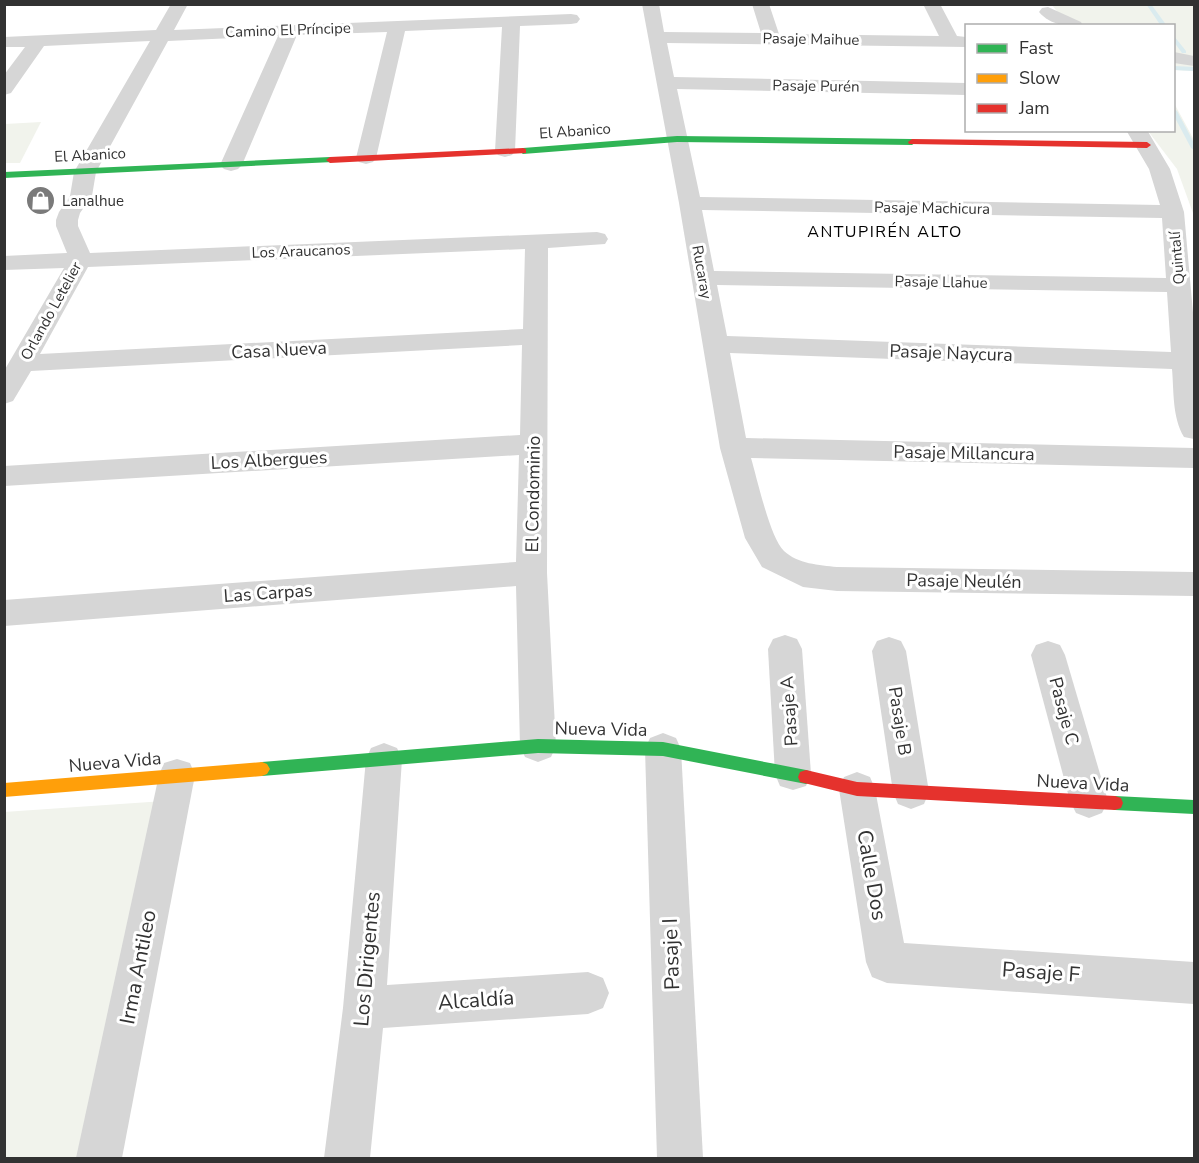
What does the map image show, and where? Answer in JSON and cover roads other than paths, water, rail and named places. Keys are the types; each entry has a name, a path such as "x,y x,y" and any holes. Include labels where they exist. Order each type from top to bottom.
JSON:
{"street":[{"name":"Orlando Letelier","path":"4,395 81,259 67,221 71,207 80,198 86,172 180,4"},
{"name":"Rucaray","path":"650,4 690,203 734,448 760,538"},
{"path":"760,4 772,38"},
{"path":"931,4 959,42"},
{"path":"1049,14 1071,24"},
{"name":"Camino El Príncipe","path":"4,42 571,19"},
{"path":"505,152 511,22"},
{"path":"366,158 398,26"},
{"path":"231,165 290,30"},
{"name":"Pasaje Maihue","path":"656,37 959,42"},
{"path":"4,89 39,40"},
{"path":"1175,58 1194,61"},
{"name":"Pasaje Purén","path":"666,83 965,89"},
{"name":"El Abanico","path":"4,175 505,152 597,147 677,139 1142,138"},
{"name":"Quintalí","path":"1142,138 1163,171 1173,212 1189,412 1194,430"},
{"name":"Pasaje Machicura","path":"690,203 1173,212"},
{"name":"Los Araucanos","path":"4,263 597,239"},
{"name":"El Condominio","path":"537,242 531,573 538,746"},
{"name":"Pasaje Llahue","path":"702,278 1180,285"},
{"name":"Casa Nueva","path":"22,363 537,336"},
{"name":"Pasaje Naycura","path":"716,344 1186,362"},
{"name":"Los Albergues","path":"4,476 533,444"},
{"name":"Pasaje Millancura","path":"734,448 1194,458"},
{"name":"Pasaje Neulén","path":"760,538 773,559 803,574 837,579 1189,584"},
{"name":"Las Carpas","path":"4,613 531,573"},
{"name":"Pasaje A","path":"785,649 793,774"},
{"name":"Pasaje B","path":"889,651 911,792"},
{"name":"Pasaje C","path":"1048,655 1089,801"},
{"name":"Nueva Vida","path":"4,790 538,746 663,748 857,789 1194,807"},
{"name":"Pasaje I","path":"663,748 680,1158"},
{"name":"Los Dirigentes","path":"347,1158 364,1008 384,759"},
{"name":"Irma Antileo","path":"99,1158 177,775"},
{"name":"Calle Dos","path":"857,789 887,962"},
{"name":"Pasaje F","path":"887,962 1194,983"},
{"name":"Alcaldía","path":"364,1008 588,993"}],"waterway":[{"path":"1148,4 1163,24"},
{"path":"1175,39 1184,52"},
{"path":"1175,68 1194,69"},
{"path":"1175,113 1194,148"}],"place":[{"name":"Lanalhue","path":"41,201"}],"district":[{"name":"ANTUPIRÉN ALTO","path":"885,231"}]}
